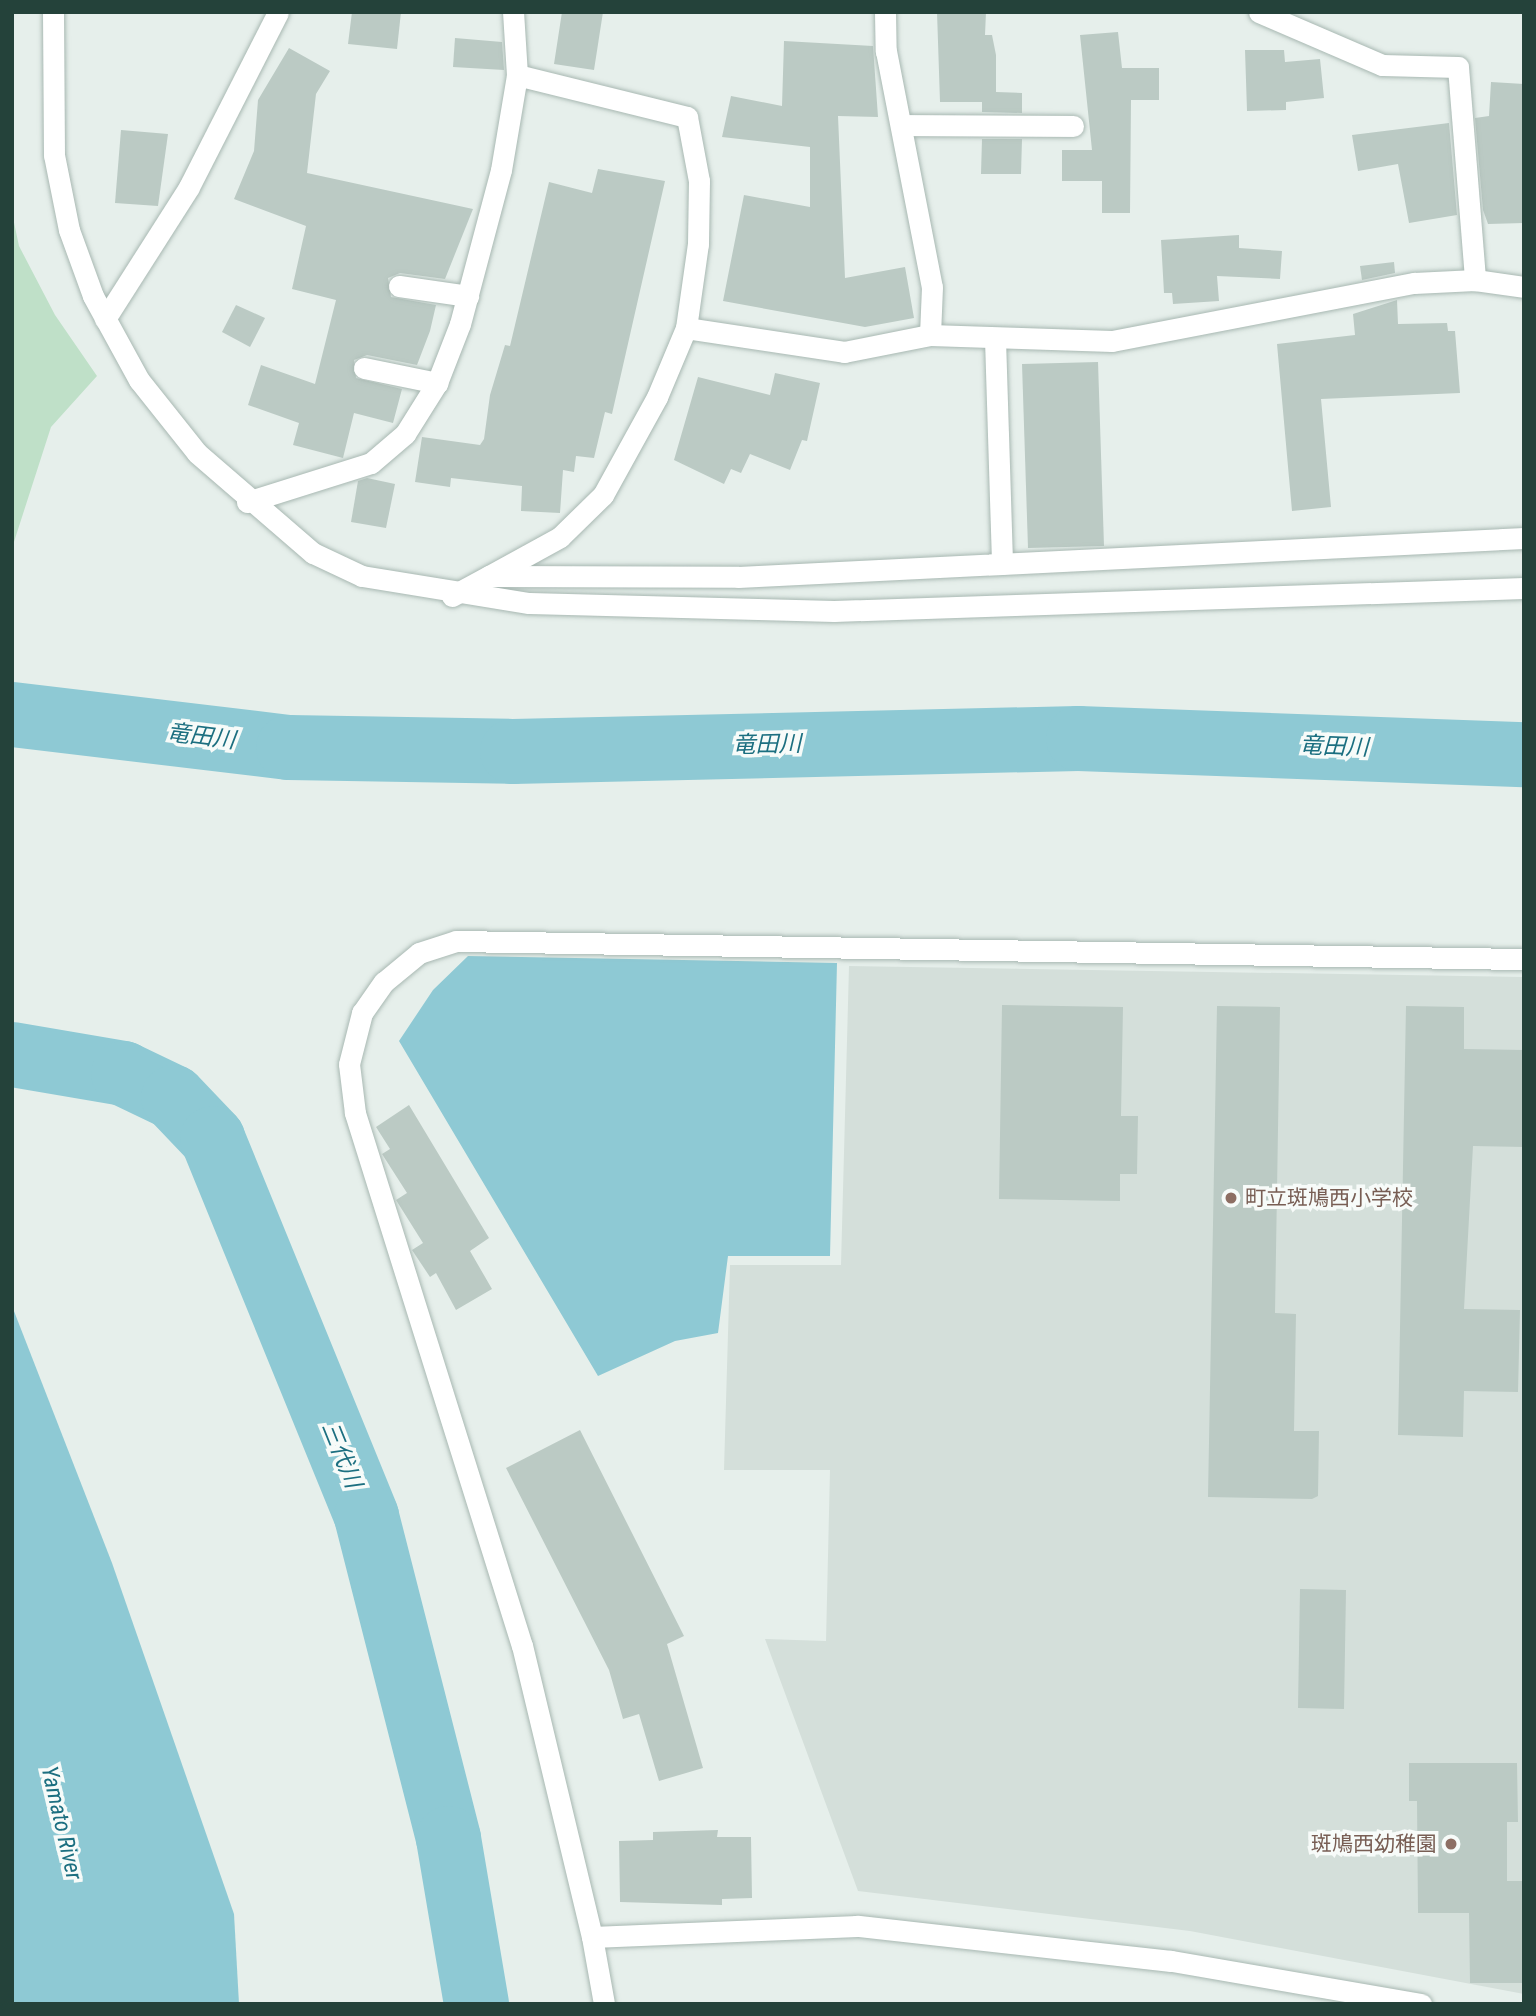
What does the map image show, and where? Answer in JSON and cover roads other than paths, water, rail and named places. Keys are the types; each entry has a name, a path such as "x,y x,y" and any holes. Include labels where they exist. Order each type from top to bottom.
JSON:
{"street":[{"path":"52,12 54,155 69,230 105,319 139,380 198,453 247,502 313,554 362,576 452,596 529,603 875,611 1524,588"},
{"path":"105,319 189,187 278,12"},
{"path":"247,502 371,463 405,434 437,383 468,296 501,170 517,75 513,12"},
{"path":"885,12 902,125 932,287 930,335"},
{"path":"1259,12 1382,65 1458,66 1475,280"},
{"path":"452,596 560,537 603,495 657,397 686,328 699,181 687,117 517,75"},
{"path":"902,125 1073,126"},
{"path":"686,328 844,352 930,335 1112,341 1375,289 1475,280 1524,287"},
{"path":"399,286 468,296"},
{"path":"995,339 1002,565"},
{"path":"363,368 437,383"},
{"path":"489,576 738,577 1524,538"},
{"path":"604,2004 592,1937 522,1646 355,1113 349,1064 362,1013 384,982 419,953 456,941 511,939 1524,959"},
{"path":"592,1937 857,1927 1171,1961 1420,2004"}],"water":[{"path":"468,956 837,963 830,1256 728,1256 718,1333 675,1341 598,1376 399,1041 433,990"},
{"name":"Yamato River","path":"12,1306 112,1563 234,1914 239,2004 12,2004"}],"waterway":[{"name":"竜田川","path":"12,714 288,747 512,751 1078,738 1524,754"},
{"name":"三代川","path":"12,1054 123,1073 173,1097 212,1138 366,1516 448,1838 476,2004"}],"place":[{"name":"町立斑鳩西小学校","path":"1231,1198"},
{"name":"斑鳩西幼稚園","path":"1451,1844"}]}
